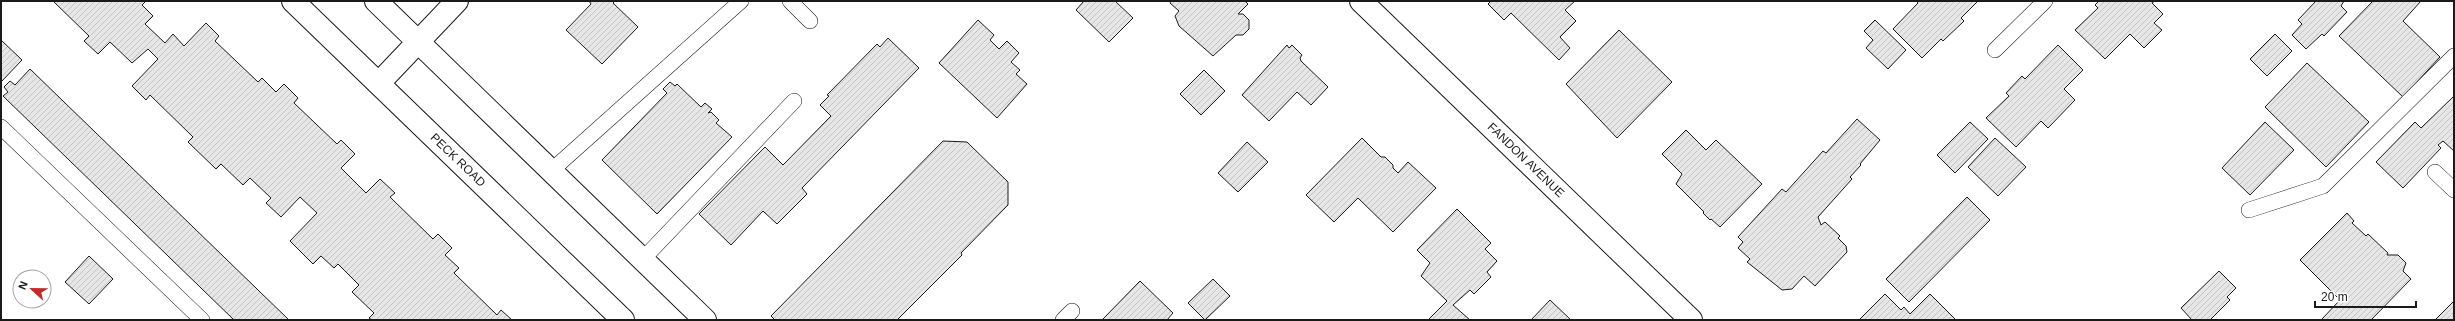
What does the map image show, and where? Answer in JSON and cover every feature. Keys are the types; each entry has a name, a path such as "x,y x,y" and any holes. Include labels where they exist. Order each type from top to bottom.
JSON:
{"main road":[{"name":"PECK ROAD","path":"293,1 623,320"},
{"path":"376,1 705,320"},
{"path":"378,83 457,1"},
{"name":"FANDON AVENUE","path":"1361,1 1690,320"}],"lane":[{"path":"551,171 741,1"},
{"path":"790,1 810,21"},
{"path":"1995,50 2045,1"},
{"path":"2248,210 2322,186 2454,56"},
{"path":"643,260 794,101"},
{"path":"1,127 202,320"},
{"path":"2434,172 2454,190"}],"building":[{"path":"53,1 146,1 142,5 153,16 145,24 165,43 173,34 184,46 206,23 219,36 215,41 258,82 262,78 276,92 284,84 298,98 294,103 337,144 341,140 355,154 341,168 366,193 380,179 395,193 390,197 433,239 438,234 452,248 445,255 459,268 454,273 497,315 501,310 512,320 372,320 369,318 374,313 352,292 359,285 338,264 334,268 321,256 313,264 290,241 317,213 300,197 281,217 266,203 271,198 250,178 243,185 221,164 216,169 188,142 193,137 150,95 146,100 132,86 158,59 148,49 132,63 110,42 98,54 84,41 89,36"},
{"path":"589,1 615,1 613,3 638,27 602,64 566,30 591,4"},
{"path":"1084,1 1115,1 1133,18 1109,42 1076,10"},
{"path":"1171,1 1245,1 1248,4 1238,14 1243,14 1249,20 1249,29 1243,35 1236,35 1213,56 1179,26 1175,16 1179,11 1170,3"},
{"path":"1491,1 1575,1 1565,10 1576,21 1560,37 1570,48 1559,60 1511,13 1504,20 1488,4"},
{"path":"1916,1 1978,1 1961,18 1964,21 1943,41 1941,39 1922,58 1893,29 1918,3"},
{"path":"2099,1 2155,1 2152,3 2163,14 2154,23 2162,30 2144,48 2130,34 2105,59 2075,30 2098,8 2095,5"},
{"path":"2316,1 2344,1 2341,6 2347,12 2324,36 2322,34 2306,49 2292,35 2302,24 2298,20"},
{"path":"2373,1 2421,1 2403,21 2440,57 2403,97 2339,36"},
{"path":"978,20 994,35 990,40 999,49 1007,41 1019,53 1011,62 1020,70 1016,74 1027,84 997,118 939,63"},
{"path":"1875,20 1906,50 1888,69 1866,48 1873,40 1864,31"},
{"path":"1619,30 1672,82 1617,138 1566,84"},
{"path":"2275,34 2292,51 2267,76 2250,59"},
{"path":"888,38 919,68 802,188 807,194 777,224 763,211 731,245 699,214 765,147 783,165 831,116 820,105 829,96 827,95 877,44 880,47"},
{"path":"1,40 22,60 1,82"},
{"path":"1287,45 1289,48 1292,45 1302,55 1300,58 1301,61 1328,87 1311,105 1297,92 1269,121 1242,95"},
{"path":"2058,45 2083,70 2064,89 2075,100 2048,128 2041,121 2016,147 1986,118 2009,96 2006,93 2022,76 2025,79"},
{"path":"2307,63 2369,122 2326,167 2265,107"},
{"path":"30,69 289,320 234,320 3,96 8,92 4,87 10,81 15,85"},
{"path":"1204,70 1225,91 1201,115 1180,94"},
{"path":"670,82 675,86 677,84 701,107 705,103 712,109 708,113 711,112 719,120 716,123 732,137 657,214 602,160 667,93 663,89"},
{"path":"2454,96 2454,151 2443,141 2438,145 2441,148 2403,188 2376,162 2415,122 2421,128"},
{"path":"1857,119 1880,140 1850,177 1852,179 1818,217 1821,225 1825,222 1840,236 1838,238 1846,246 1847,252 1815,286 1804,276 1792,289 1782,290 1747,262 1750,259 1738,248 1743,242 1738,237 1782,189 1786,192 1823,151 1826,153"},
{"path":"1970,122 1988,139 1955,173 1937,155"},
{"path":"2265,122 2294,150 2250,195 2222,168"},
{"path":"1686,130 1706,150 1716,140 1762,184 1720,227 1711,219 1710,220 1676,184 1682,174 1662,154"},
{"path":"1362,138 1381,157 1385,157 1398,173 1408,162 1436,188 1393,232 1358,198 1334,222 1306,195"},
{"path":"1995,138 2026,167 1998,196 1968,167"},
{"path":"943,141 967,142 1008,182 1008,205 961,253 962,255 897,320 775,320 771,316"},
{"path":"1247,142 1268,162 1238,192 1218,173"},
{"path":"1967,197 1990,220 1909,302 1886,279"},
{"path":"1457,209 1491,243 1485,249 1497,261 1487,272 1491,277 1474,294 1470,290 1453,305 1470,320 1428,320 1447,301 1421,276 1430,263 1417,250"},
{"path":"2347,213 2354,221 2352,223 2366,236 2368,234 2388,253 2387,255 2398,255 2406,263 2403,271 2411,279 2371,320 2321,320 2340,300 2300,260"},
{"path":"89,256 113,279 89,304 65,282"},
{"path":"2219,271 2236,288 2227,297 2230,300 2210,320 2192,320 2181,308"},
{"path":"1213,279 1230,296 1205,320 1188,303"},
{"path":"1140,281 1173,313 1167,320 1102,320"},
{"path":"1885,294 1901,310 1904,307 1910,314 1930,294 1956,320 1859,320"},
{"path":"1550,300 1571,320 1531,320"},
{"path":"2454,301 2454,320 2435,320"}]}
